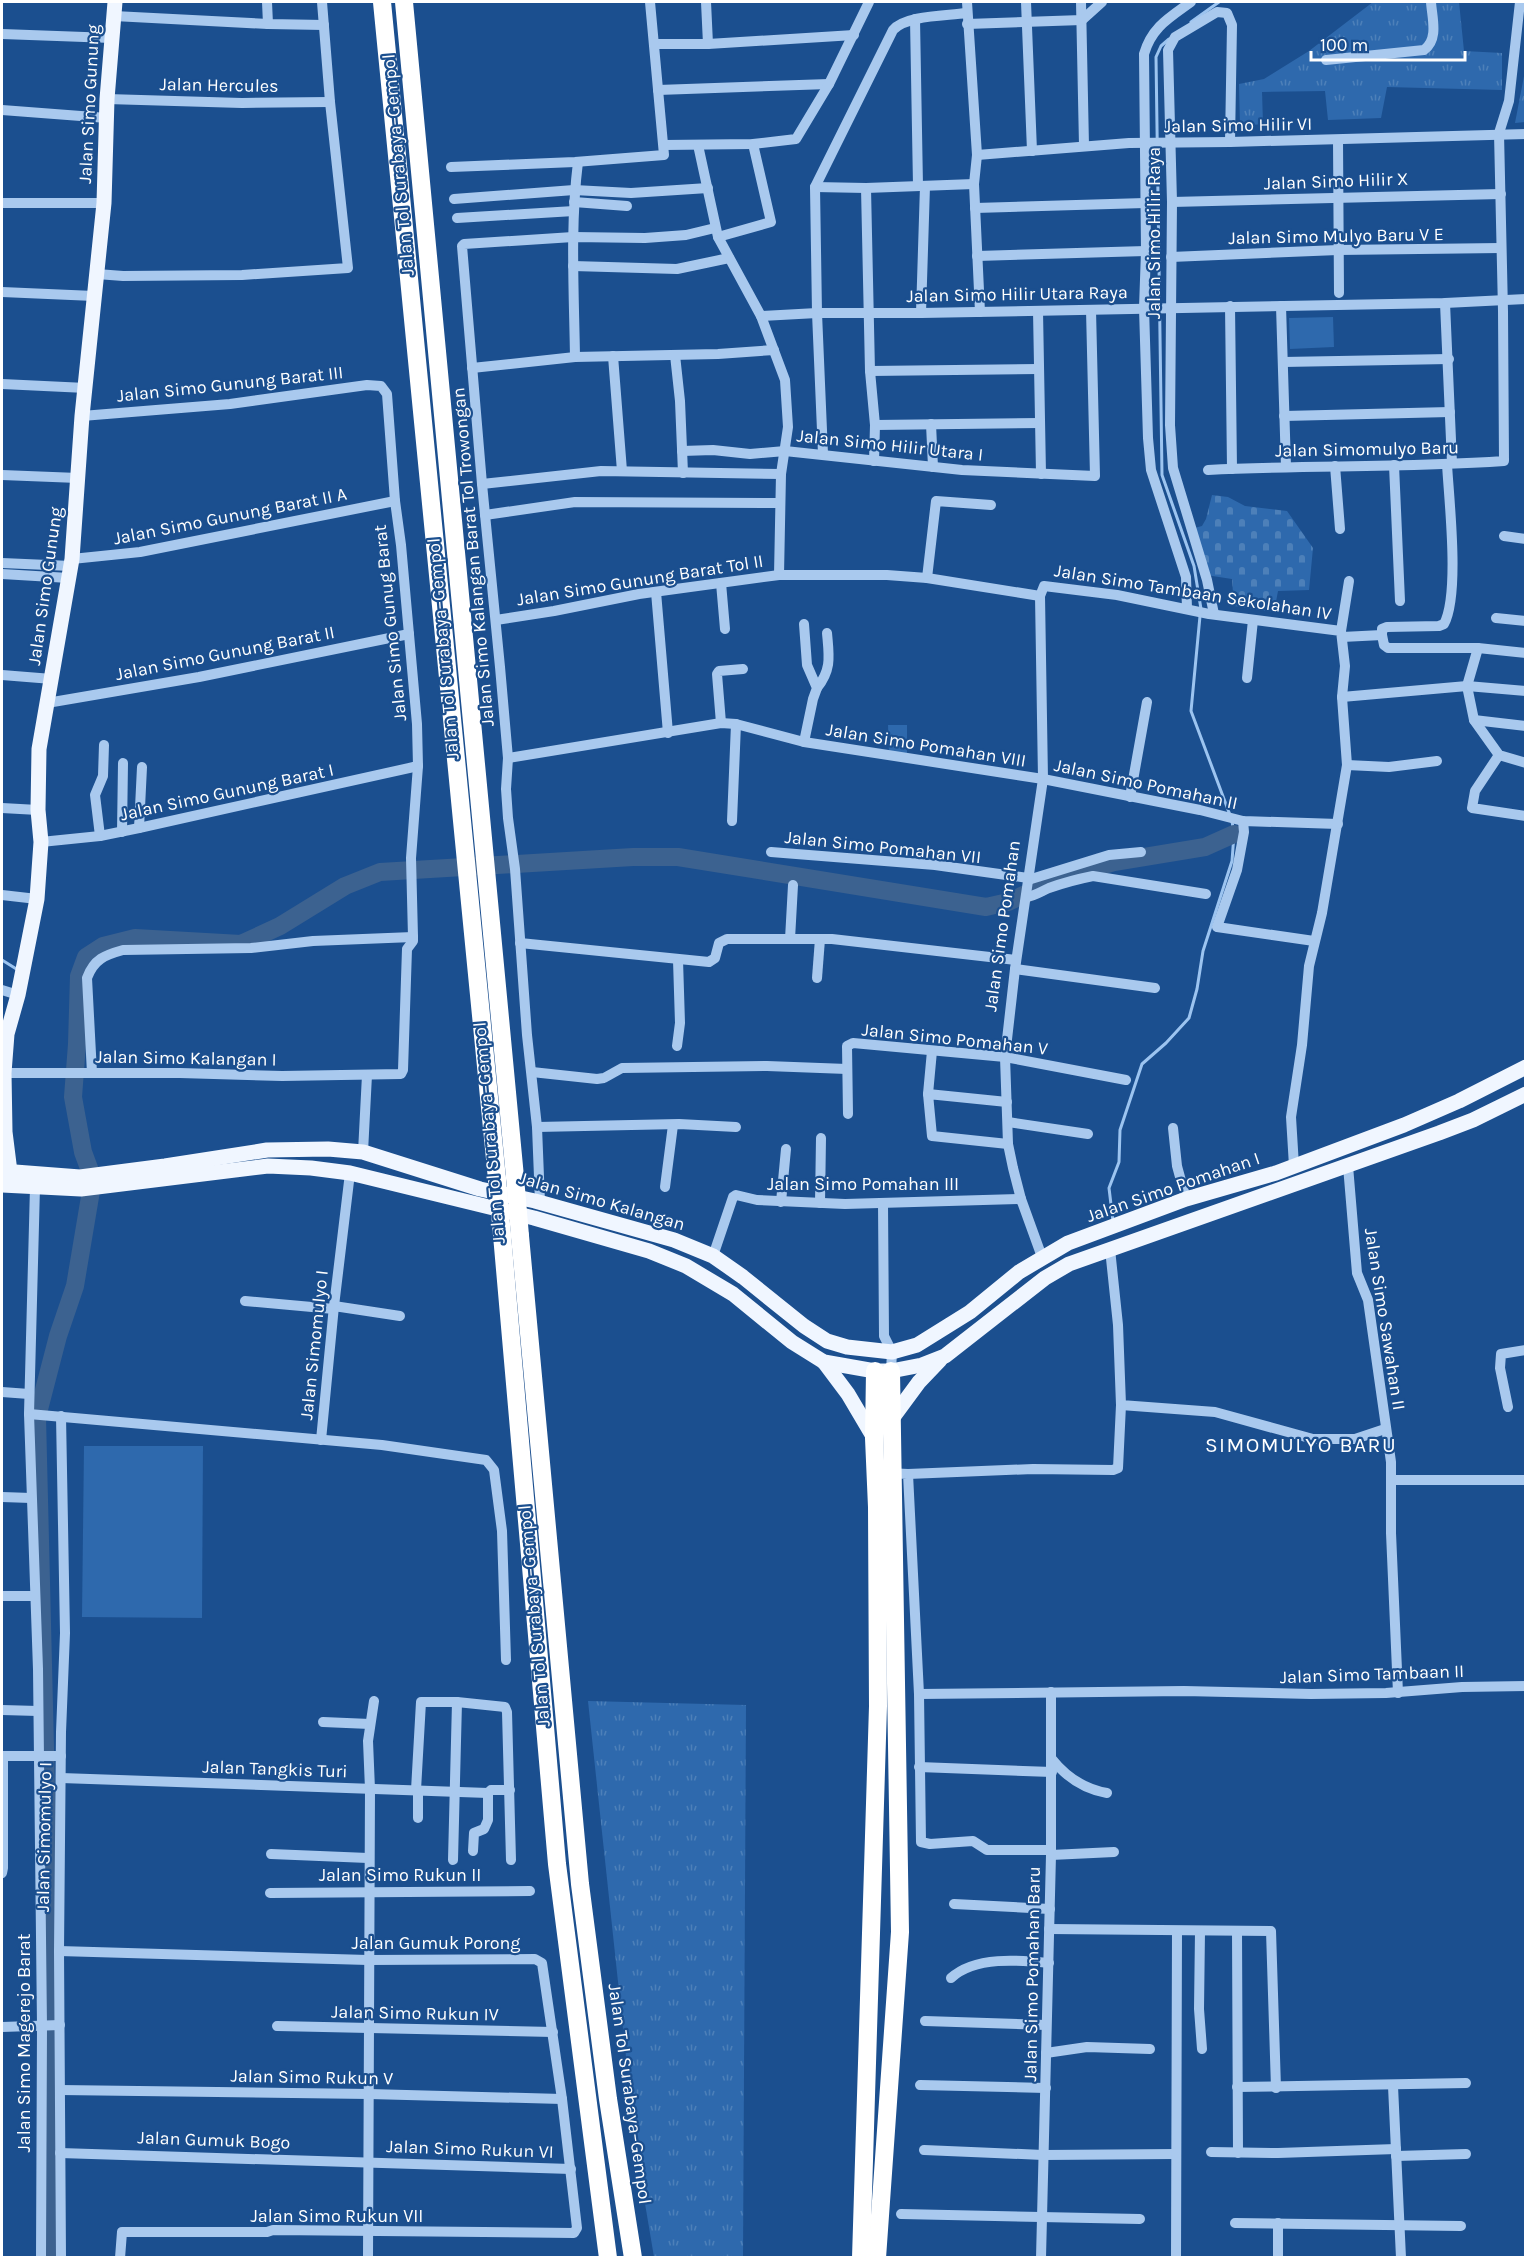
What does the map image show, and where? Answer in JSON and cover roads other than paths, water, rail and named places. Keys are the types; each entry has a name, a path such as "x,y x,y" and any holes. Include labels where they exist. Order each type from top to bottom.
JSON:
{"highway":[{"name":"Jalan Tol Surabaya–Gempol","path":"382,2 465,866 506,1178"},
{"name":"Jalan Tol Surabaya–Gempol","path":"404,2 484,865 557,1864 608,2258"},
{"name":"Jalan Tol Surabaya–Gempol","path":"511,1235 580,1884 608,2099 633,2258"},
{"path":"861,2258 887,1706 892,1473 891,1420 883,1371"},
{"path":"883,1371 874,1438 892,1473"},
{"path":"877,2258 900,1932 887,1706"}],"main road":[{"name":"Jalan Simo Gunung","path":"6,1171 3,1073 11,993 37,899 41,842 38,810 39,750 71,567 82,416 104,203 107,99 115,9"},
{"name":"Jalan Simo Pomahan I","path":"885,1351 917,1345 970,1312 1041,1252 1186,1199 1276,1173 1453,1104 1526,1067"},
{"path":"891,1420 919,1382 945,1356 1054,1272 1069,1264 1455,1127 1526,1094"},
{"path":"1453,1104 1455,1127"},
{"name":"Jalan Simo Kalangan","path":"80,1183 328,1149 363,1152 480,1189 540,1202 674,1240 713,1256 827,1341 847,1347 885,1351"},
{"name":"Jalan Simo Kalangan","path":"268,1158 311,1168 350,1173 534,1218 649,1251 686,1266 733,1294 792,1342 824,1362 883,1371"},
{"path":"6,1171 80,1183"},
{"path":"6,1171 35,1187 80,1183"},
{"path":"883,1371 922,1365 945,1356"},
{"path":"824,1362 848,1394 874,1438"}],"street":[{"path":"267,2 268,24"},
{"path":"97,274 123,276 242,275 348,268 322,2"},
{"path":"451,166 661,157 665,153 650,2"},
{"path":"706,2 708,44"},
{"path":"664,146 753,144 790,141 799,136 829,84 869,2"},
{"path":"966,2 977,155 974,184 980,312"},
{"path":"1026,2 1032,151"},
{"path":"1081,2 1084,146"},
{"path":"823,454 815,187 893,30 897,25 915,19 1026,22 1082,20 1102,2"},
{"name":"Jalan Simo Hilir Raya","path":"1189,2 1156,28 1144,54 1148,143 1145,203 1146,251 1157,308 1173,468 1207,580 1211,614"},
{"path":"1326,60 1424,50 1430,46 1433,39 1431,2"},
{"path":"1503,301 1499,133 1509,101 1520,2"},
{"path":"115,9 268,24 324,25"},
{"name":"Jalan Simo Hilir Raya","path":"1190,610 1186,577 1151,470 1148,438 1157,308 1171,256 1172,202 1167,142 1168,50 1171,42 1211,14 1223,11 1227,13 1232,25 1230,142"},
{"path":"915,19 922,186 921,313"},
{"path":"2,34 112,38"},
{"path":"654,45 854,35"},
{"path":"658,90 829,84"},
{"name":"Jalan Hercules","path":"107,99 242,103 330,102"},
{"path":"2,111 106,118"},
{"name":"Jalan Simo Hilir VI","path":"977,155 1167,142 1338,140 1499,133 1526,134"},
{"path":"1338,140 1339,293"},
{"path":"573,237 645,238 686,235 771,222 753,144"},
{"path":"698,145 717,232 761,316 786,380 788,428 780,503 779,575"},
{"path":"576,357 573,237 574,190 578,162"},
{"path":"815,187 866,188 974,184"},
{"path":"454,199 574,190 631,194 708,188"},
{"path":"866,188 870,371 875,425 874,461"},
{"name":"Jalan Simo Hilir X","path":"1172,202 1501,194"},
{"path":"2,203 104,203"},
{"path":"975,207 1145,203"},
{"path":"458,218 574,206 627,206"},
{"name":"Jalan Simo Kalangan Barat Tol Trowongan","path":"540,1202 537,1127 506,789 508,758 462,248 465,244 573,237"},
{"name":"Jalan Simo Mulyo Baru V E","path":"1171,256 1338,250 1502,248"},
{"path":"977,256 1146,251"},
{"path":"573,266 677,269 729,258"},
{"path":"2,292 94,296"},
{"name":"Jalan Simo Hilir Utara Raya","path":"761,316 868,312 921,313 1445,303 1526,299"},
{"name":"Jalan Simomulyo Baru","path":"1208,470 1503,461 1503,301"},
{"path":"1445,303 1449,359 1450,464"},
{"path":"1230,306 1232,469"},
{"path":"1281,306 1286,466"},
{"name":"Jalan Simo Hilir Utara I","path":"682,451 713,450 750,454 785,451 933,467 1095,476 1091,310"},
{"path":"1038,311 1041,474"},
{"path":"472,368 576,357 774,350"},
{"path":"675,355 680,401 682,473"},
{"path":"613,356 622,471"},
{"path":"1283,362 1449,359"},
{"path":"870,371 1038,369"},
{"path":"2,384 86,388"},
{"name":"Jalan Simo Gunung Barat III","path":"82,416 230,404 367,385 381,386"},
{"name":"Jalan Simo Gunug Barat","path":"381,386 387,394 394,501 417,724 418,766 411,858"},
{"path":"1284,416 1450,412"},
{"path":"875,425 1040,423"},
{"path":"931,424 933,467"},
{"name":"Jalan Simo Tambaan Sekolahan IV","path":"1040,596 1043,586 1047,585 1341,634 1382,635 1382,629 1387,627 1439,626 1444,624 1450,606 1453,568 1450,464"},
{"path":"1394,465 1400,601"},
{"path":"1335,466 1340,529"},
{"path":"482,484 622,471 782,474"},
{"path":"2,476 78,478"},
{"name":"Jalan Simo Gunung Barat II A","path":"71,567 394,501"},
{"path":"927,578 936,501 991,505"},
{"path":"485,515 584,502 780,503"},
{"path":"1504,536 1526,539"},
{"path":"2,563 71,567"},
{"path":"2,574 71,567"},
{"name":"Jalan Simo Gunung Barat Tol II","path":"496,620 656,592 779,575 887,575 927,578 1040,596"},
{"path":"1293,1166 1291,1117 1302,1045 1306,987 1314,941 1322,913 1347,765 1342,697 1345,666 1341,634 1349,581"},
{"path":"722,583 725,629"},
{"path":"656,592 668,733"},
{"name":"Jalan Simo Pomahan","path":"1040,596 1043,780 1005,1057 1008,1144 1021,1199 1041,1252"},
{"path":"1496,618 1526,621"},
{"path":"1247,678 1253,620"},
{"path":"804,624 807,665 818,688"},
{"path":"804,742 813,699 826,676 829,663 827,633"},
{"name":"Jalan Simo Gunung Barat II","path":"47,703 199,677 409,634"},
{"path":"1382,635 1384,645 1388,648 1478,648 1526,653"},
{"path":"1478,648 1467,686 1474,720 1499,755 1526,763"},
{"path":"721,723 718,671 743,669"},
{"path":"2,675 52,679"},
{"path":"1342,697 1467,686 1526,691"},
{"path":"1130,797 1147,702"},
{"path":"1474,720 1526,726"},
{"name":"Jalan Simo Pomahan VIII","path":"508,758 721,723 736,724 804,742 1043,780"},
{"path":"732,821 736,724"},
{"path":"100,836 94,795 103,776 104,745"},
{"path":"1499,755 1475,790 1472,808 1526,816"},
{"path":"1347,765 1389,767 1437,761"},
{"path":"122,832 123,763"},
{"name":"Jalan Simo Gunung Barat I","path":"41,842 122,832 418,766"},
{"path":"139,828 142,767"},
{"name":"Jalan Simo Pomahan II","path":"1043,780 1234,818 1338,824"},
{"path":"2,808 38,810"},
{"path":"1234,818 1244,832 1237,870 1217,927 1314,941"},
{"name":"Jalan Simo Pomahan VII","path":"771,852 935,865 1027,887"},
{"path":"1141,852 1109,855 1027,887 1037,896 1048,889 1093,876 1206,894"},
{"name":"Jalan Simo Kalangan I","path":"3,1073 180,1072 282,1076 401,1074 403,1070 407,949 413,941 411,858"},
{"path":"790,939 793,885"},
{"path":"2,895 37,899"},
{"path":"87,1073 87,978 92,966 103,956 123,950 251,948 313,940 413,937"},
{"path":"520,943 713,962 718,943 727,939 820,939 936,949 1155,988"},
{"path":"817,978 820,939"},
{"path":"677,1046 680,1023 678,960"},
{"name":"Jalan Simo Pomahan V","path":"848,1114 847,1046 850,1044 1005,1057 1126,1080"},
{"path":"932,1051 928,1094 932,1137 1008,1144"},
{"path":"532,1072 597,1079 604,1078 622,1068 767,1066 847,1069"},
{"path":"363,1152 367,1075"},
{"path":"928,1094 1008,1102"},
{"path":"1008,1122 1088,1134"},
{"path":"537,1127 673,1125 736,1127"},
{"path":"665,1187 673,1125"},
{"path":"1173,1128 1177,1166 1186,1199"},
{"path":"820,1203 821,1138"},
{"path":"782,1202 786,1149"},
{"name":"Jalan Simo Sawahan II","path":"1348,1166 1358,1273 1368,1300 1392,1480 1391,1533 1398,1693"},
{"name":"Jalan Simomulyo I","path":"32,1414 321,1440 350,1173"},
{"name":"Jalan Simo Magerejo Barat","path":"35,1187 29,1394 32,1414 31,1498 38,1711 43,2026 40,2258"},
{"name":"Jalan Simo Pomahan III","path":"713,1256 734,1195 757,1200 820,1203 1021,1199"},
{"path":"883,1203 885,1351 883,1371"},
{"path":"1110,1249 1118,1325 1121,1405 1118,1468 1113,1470 1033,1469 892,1473 919,1694 921,1842 930,1844 969,1840 987,1850 1051,1853 1114,1852"},
{"path":"245,1301 334,1307 400,1316"},
{"path":"1508,1407 1500,1368 1502,1354 1526,1350"},
{"path":"883,1371 885,1351"},
{"path":"2,1392 29,1394"},
{"path":"1121,1405 1215,1412 1313,1439 1355,1439 1385,1429"},
{"name":"Jalan Simomulyo I","path":"58,1416 65,1633 57,1756 61,1778 58,2026 61,2258"},
{"path":"321,1440 382,1445 486,1460 490,1463 494,1470 502,1531 506,1660"},
{"path":"1392,1480 1526,1480"},
{"path":"2,1497 31,1498"},
{"path":"2,1596 34,1596"},
{"name":"Jalan Simo Tambaan II","path":"1051,1692 1398,1693 1462,1687 1526,1686"},
{"path":"919,1694 1051,1692"},
{"name":"Jalan Simo Pomahan Baru","path":"1041,2258 1051,1853 1051,1692"},
{"path":"368,2258 370,1789 368,1741 374,1701"},
{"path":"418,1818 421,1702 457,1702 505,1707 507,1712 511,1860"},
{"path":"453,1860 457,1702"},
{"path":"2,1710 38,1711"},
{"path":"323,1722 370,1724"},
{"path":"2,1873 4,1848 2,1756 57,1756"},
{"path":"1051,1758 1071,1778 1091,1789 1107,1793"},
{"path":"919,1767 1052,1772"},
{"name":"Jalan Tangkis Turi","path":"61,1778 488,1793 492,1790 510,1790"},
{"path":"473,1851 474,1833 484,1829 488,1820 488,1793"},
{"path":"271,1854 368,1858"},
{"name":"Jalan Simo Rukun II","path":"270,1893 530,1891"},
{"path":"954,1904 1050,1909"},
{"path":"1049,1929 1269,1930 1273,1934 1276,2088"},
{"path":"1176,2258 1177,1931"},
{"path":"1200,1931 1199,2009 1203,2049"},
{"path":"1237,1931 1238,2153"},
{"name":"Jalan Gumuk Porong","path":"59,1951 368,1960 540,1960 562,2099 576,2231"},
{"path":"951,1978 957,1971 977,1964 1049,1963"},
{"path":"925,2021 1046,2025"},
{"path":"2,2027 58,2026"},
{"name":"Jalan Simo Rukun IV","path":"277,2026 553,2032"},
{"path":"1046,2053 1087,2046 1150,2049"},
{"path":"1237,2087 1466,2083"},
{"path":"920,2085 1046,2088"},
{"path":"1393,2086 1401,2258"},
{"name":"Jalan Simo Rukun V","path":"60,2090 562,2099"},
{"path":"924,2150 1043,2155 1176,2154"},
{"name":"Jalan Gumuk Bogo","path":"60,2152 367,2162"},
{"path":"1211,2152 1466,2154"},
{"name":"Jalan Simo Rukun VI","path":"367,2162 571,2169"},
{"path":"901,2214 1140,2219"},
{"path":"1235,2223 1461,2226"},
{"path":"1272,2223 1278,2258"},
{"name":"Jalan Simo Rukun VII","path":"120,2258 122,2232 267,2232 273,2230 572,2234 576,2231"}],"waterway":[{"path":"1191,22 1219,2"},
{"path":"1169,39 1161,46 1156,57 1162,475 1194,566 1201,609"},
{"path":"1200,616 1191,711 1230,815"},
{"path":"1113,1221 1109,1188 1119,1162 1120,1130 1142,1064 1189,1018 1197,989 1203,951 1232,861 1234,834 1232,821"},
{"path":"49,2258 48,1871 37,1417 58,1336 75,1286 93,1179 83,1152 73,1097 79,976 86,957 103,946 135,938 241,944 280,926 345,886 380,872 633,857 678,857 986,907 1008,902 1068,875 1114,862 1205,847 1234,834"},
{"path":"2,960 18,970"}],"district":[{"name":"SIMOMULYO BARU","path":"1301,1445"}]}
